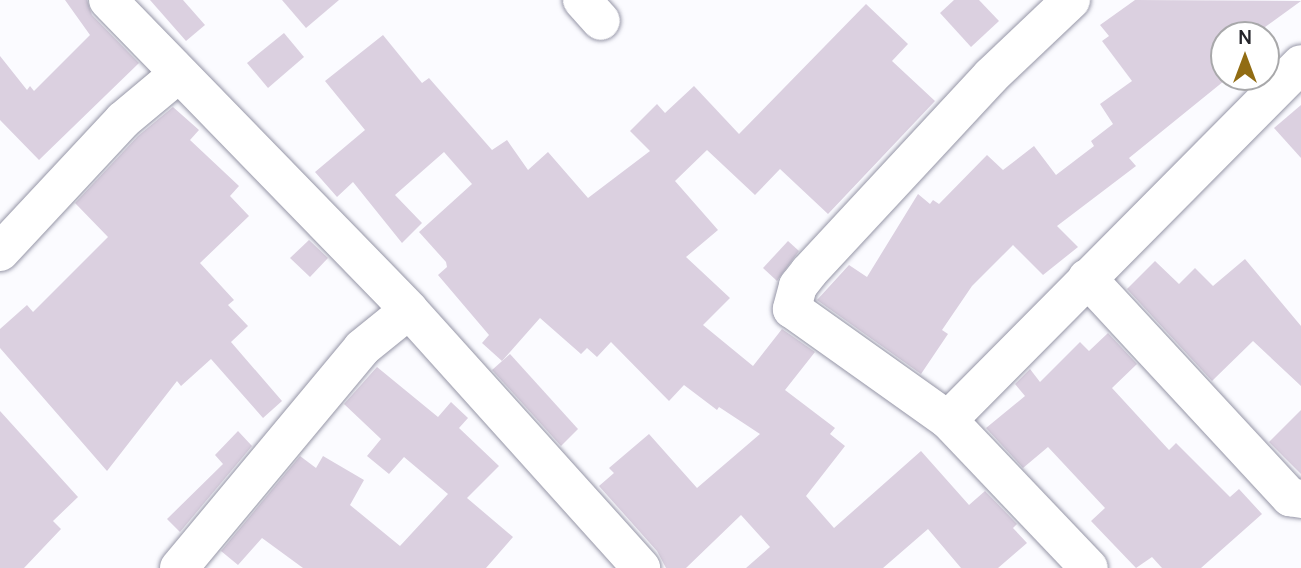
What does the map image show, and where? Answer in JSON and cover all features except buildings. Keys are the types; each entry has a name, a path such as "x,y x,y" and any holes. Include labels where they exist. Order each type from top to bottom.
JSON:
{"street":[{"path":"108,0 177,75 408,310 641,568"},
{"path":"1071,0 991,76 798,286 792,309 948,420 1089,568"},
{"path":"948,420 1301,64"},
{"path":"0,251 123,120 177,75"},
{"path":"1087,278 1290,497 1301,499"},
{"path":"179,568 362,348 408,310"}]}
